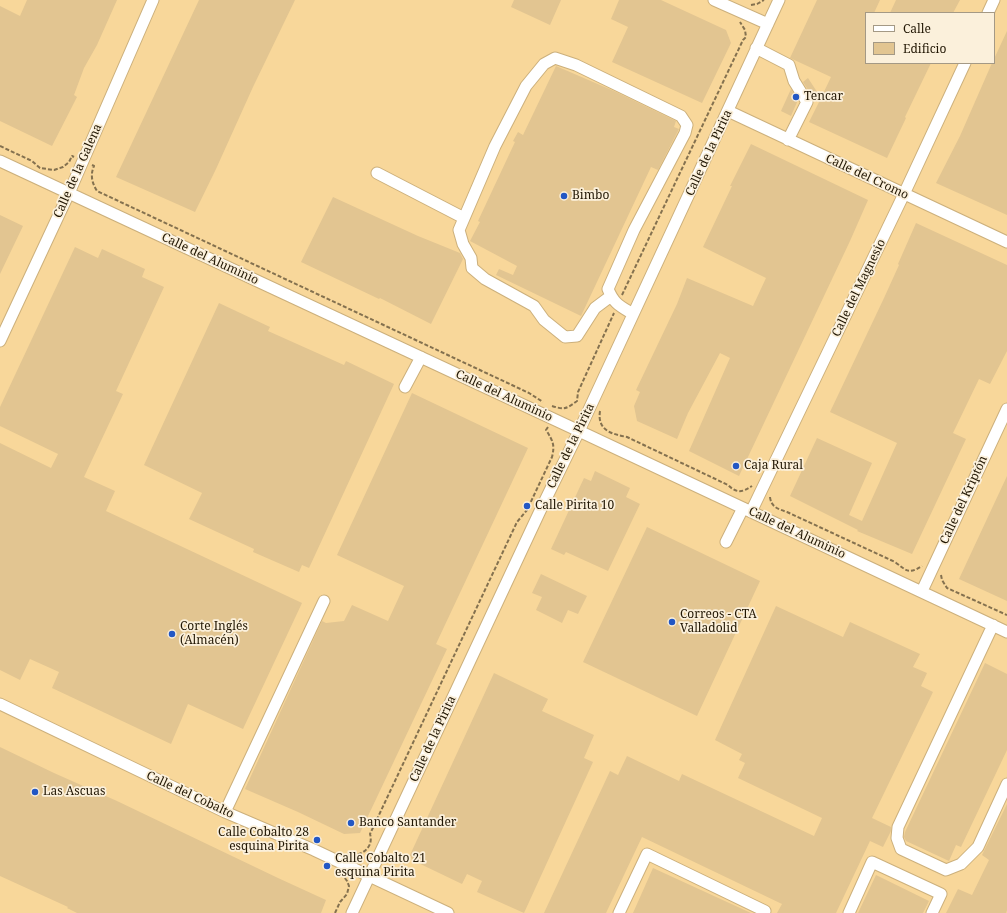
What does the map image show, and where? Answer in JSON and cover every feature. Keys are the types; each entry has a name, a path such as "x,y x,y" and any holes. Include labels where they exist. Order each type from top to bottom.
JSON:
{"street":[{"name":"Calle de la Galena","path":"0,341 69,193 153,0"},
{"path":"714,0 768,24"},
{"name":"Calle de la Pirita","path":"352,913 579,431 779,0"},
{"path":"988,12 994,0"},
{"path":"756,48 789,65 794,81 807,102 788,140"},
{"path":"614,300 595,308 577,336 565,337 544,320 534,306 485,279 472,268 471,258 463,244 459,230 494,146 526,86 544,64 555,58 576,65 681,116 687,125 685,133 634,230 608,288 614,300 633,314"},
{"name":"Calle del Magnesio","path":"726,542 747,510 904,194 965,64"},
{"name":"Calle del Cromo","path":"728,111 1007,242"},
{"name":"Calle del Aluminio","path":"0,161 1007,632"},
{"path":"377,173 464,218"},
{"path":"405,387 421,357"},
{"name":"Calle del Kriptón","path":"922,591 1007,409"},
{"path":"225,812 324,601"},
{"path":"993,625 898,827 897,838 901,849 946,870 961,864 978,847 1007,784"},
{"name":"Calle del Cobalto","path":"0,704 225,812 314,850 448,913"},
{"path":"619,913 647,854 765,911 764,913"},
{"path":"849,913 872,862 941,894 932,913"}],"path":[{"path":"748,5 757,4 764,0"},
{"path":"94,166 92,178 97,191 529,393 542,402 562,409 577,401 578,392 614,300 743,40 746,37 745,30 740,22"},
{"path":"0,146 32,161 40,168 54,170 63,167 72,156"},
{"path":"600,410 599,417 605,430 614,435 627,437 728,485 732,490 739,492 746,490 756,482"},
{"path":"347,855 357,856 366,850 371,842 370,834 517,522 527,510 552,457 554,443 546,430"},
{"path":"770,492 772,505 778,509 895,562 904,570 915,570 922,567 927,561"},
{"path":"941,575 947,588 1007,615"},
{"path":"335,913 340,902 347,894 349,886 339,871"}],"shaded area":[{"path":"0,0 1007,0 1007,913 0,913"}],"building":[{"path":"27,0 117,0 97,45 84,68 74,95 77,97 52,146 0,121 0,6 20,16"},
{"path":"199,0 295,0 195,212 116,177"},
{"path":"514,0 561,0 550,25 511,7"},
{"path":"619,0 661,0 726,30 731,43 702,103 612,62 628,27 611,19"},
{"path":"817,0 880,0 874,12 865,12 865,64 931,64 887,158 809,122 819,102 813,98 803,82 808,78 821,98 831,77 790,58"},
{"path":"896,0 960,0 954,12 890,12"},
{"path":"1007,31 1007,215 936,183 960,136 992,64 995,64 995,57"},
{"name":"Bimbo","path":"556,66 614,91 676,121 674,127 679,129 658,170 651,167 581,316 496,275 499,269 513,275 517,266 470,241 480,222 478,221 515,142 513,141 518,132 523,135"},
{"path":"791,89 798,100 791,116 781,111"},
{"path":"751,144 868,200 739,476 689,451 730,358 720,353 688,413 677,439 637,421 634,406 640,392 636,390 677,304 687,278 753,306 766,278 703,247 732,186 730,186"},
{"path":"333,197 418,236 460,253 463,259 431,324 380,298 379,299 301,262"},
{"path":"0,215 23,226 0,274"},
{"path":"916,223 1007,265 1007,351 990,384 979,379 953,433 966,439 912,554 857,531 858,530 790,496 817,438 872,463 849,515 862,521 897,443 830,412 884,298"},
{"path":"75,247 98,258 102,249 145,269 142,277 164,287 116,391 123,394 84,477 115,491 106,511 302,603 243,729 188,704 171,744 52,688 59,672 30,659 20,680 0,670 0,443 51,468 58,454 0,426 0,407"},
{"path":"219,303 270,327 268,331 344,365 346,361 394,384 309,568 302,565 299,572 253,552 254,549 189,519 202,493 144,465"},
{"path":"412,393 528,448 436,644 447,649 360,833 344,834 245,789 322,621 326,623 344,621 352,605 388,621 404,586 337,555"},
{"path":"595,471 630,488 626,497 640,504 608,571 566,552 564,555 551,549 584,478 591,481"},
{"path":"1007,476 1007,601 959,579"},
{"name":"Correos - CTA Valladolid","path":"647,527 760,581 697,716 583,662"},
{"path":"541,574 587,596 578,614 568,610 562,623 536,610 542,597 532,593"},
{"path":"776,606 843,637 850,622 920,654 913,667 927,673 921,686 933,692 872,818 891,827 891,831 883,847 870,841 836,913 777,913 782,904 642,837 606,913 544,913 610,771 618,775 627,756 679,781 682,774 814,836 822,818 738,778 745,763 739,760 742,754 715,740"},
{"path":"985,663 1007,674 1007,750 961,847 956,845 949,861 906,841 904,837 905,832"},
{"path":"494,673 548,699 542,711 594,735 584,758 593,762 524,913 477,892 482,881 467,874 462,884 412,860 410,855"},
{"path":"0,747 326,900 321,913 77,913 67,908 68,907 0,876"},
{"path":"1007,804 1006,913 946,913 958,889 972,895 989,860 982,855"},
{"path":"653,868 751,913 633,913"},
{"path":"876,875 929,901 923,913 858,913"}],"place":[{"name":"Tencar","path":"796,97"},
{"name":"Bimbo","path":"564,196"},
{"name":"Caja Rural","path":"736,466"},
{"name":"Calle Pirita 10","path":"527,506"},
{"name":"Correos - CTA Valladolid","path":"672,622"},
{"name":"Corte Inglés (Almacén)","path":"172,634"},
{"name":"Las Ascuas","path":"35,792"},
{"name":"Banco Santander","path":"351,823"},
{"name":"Calle Cobalto 28 esquina Pirita","path":"317,840"},
{"name":"Calle Cobalto 21 esquina Pirita","path":"327,866"}]}
